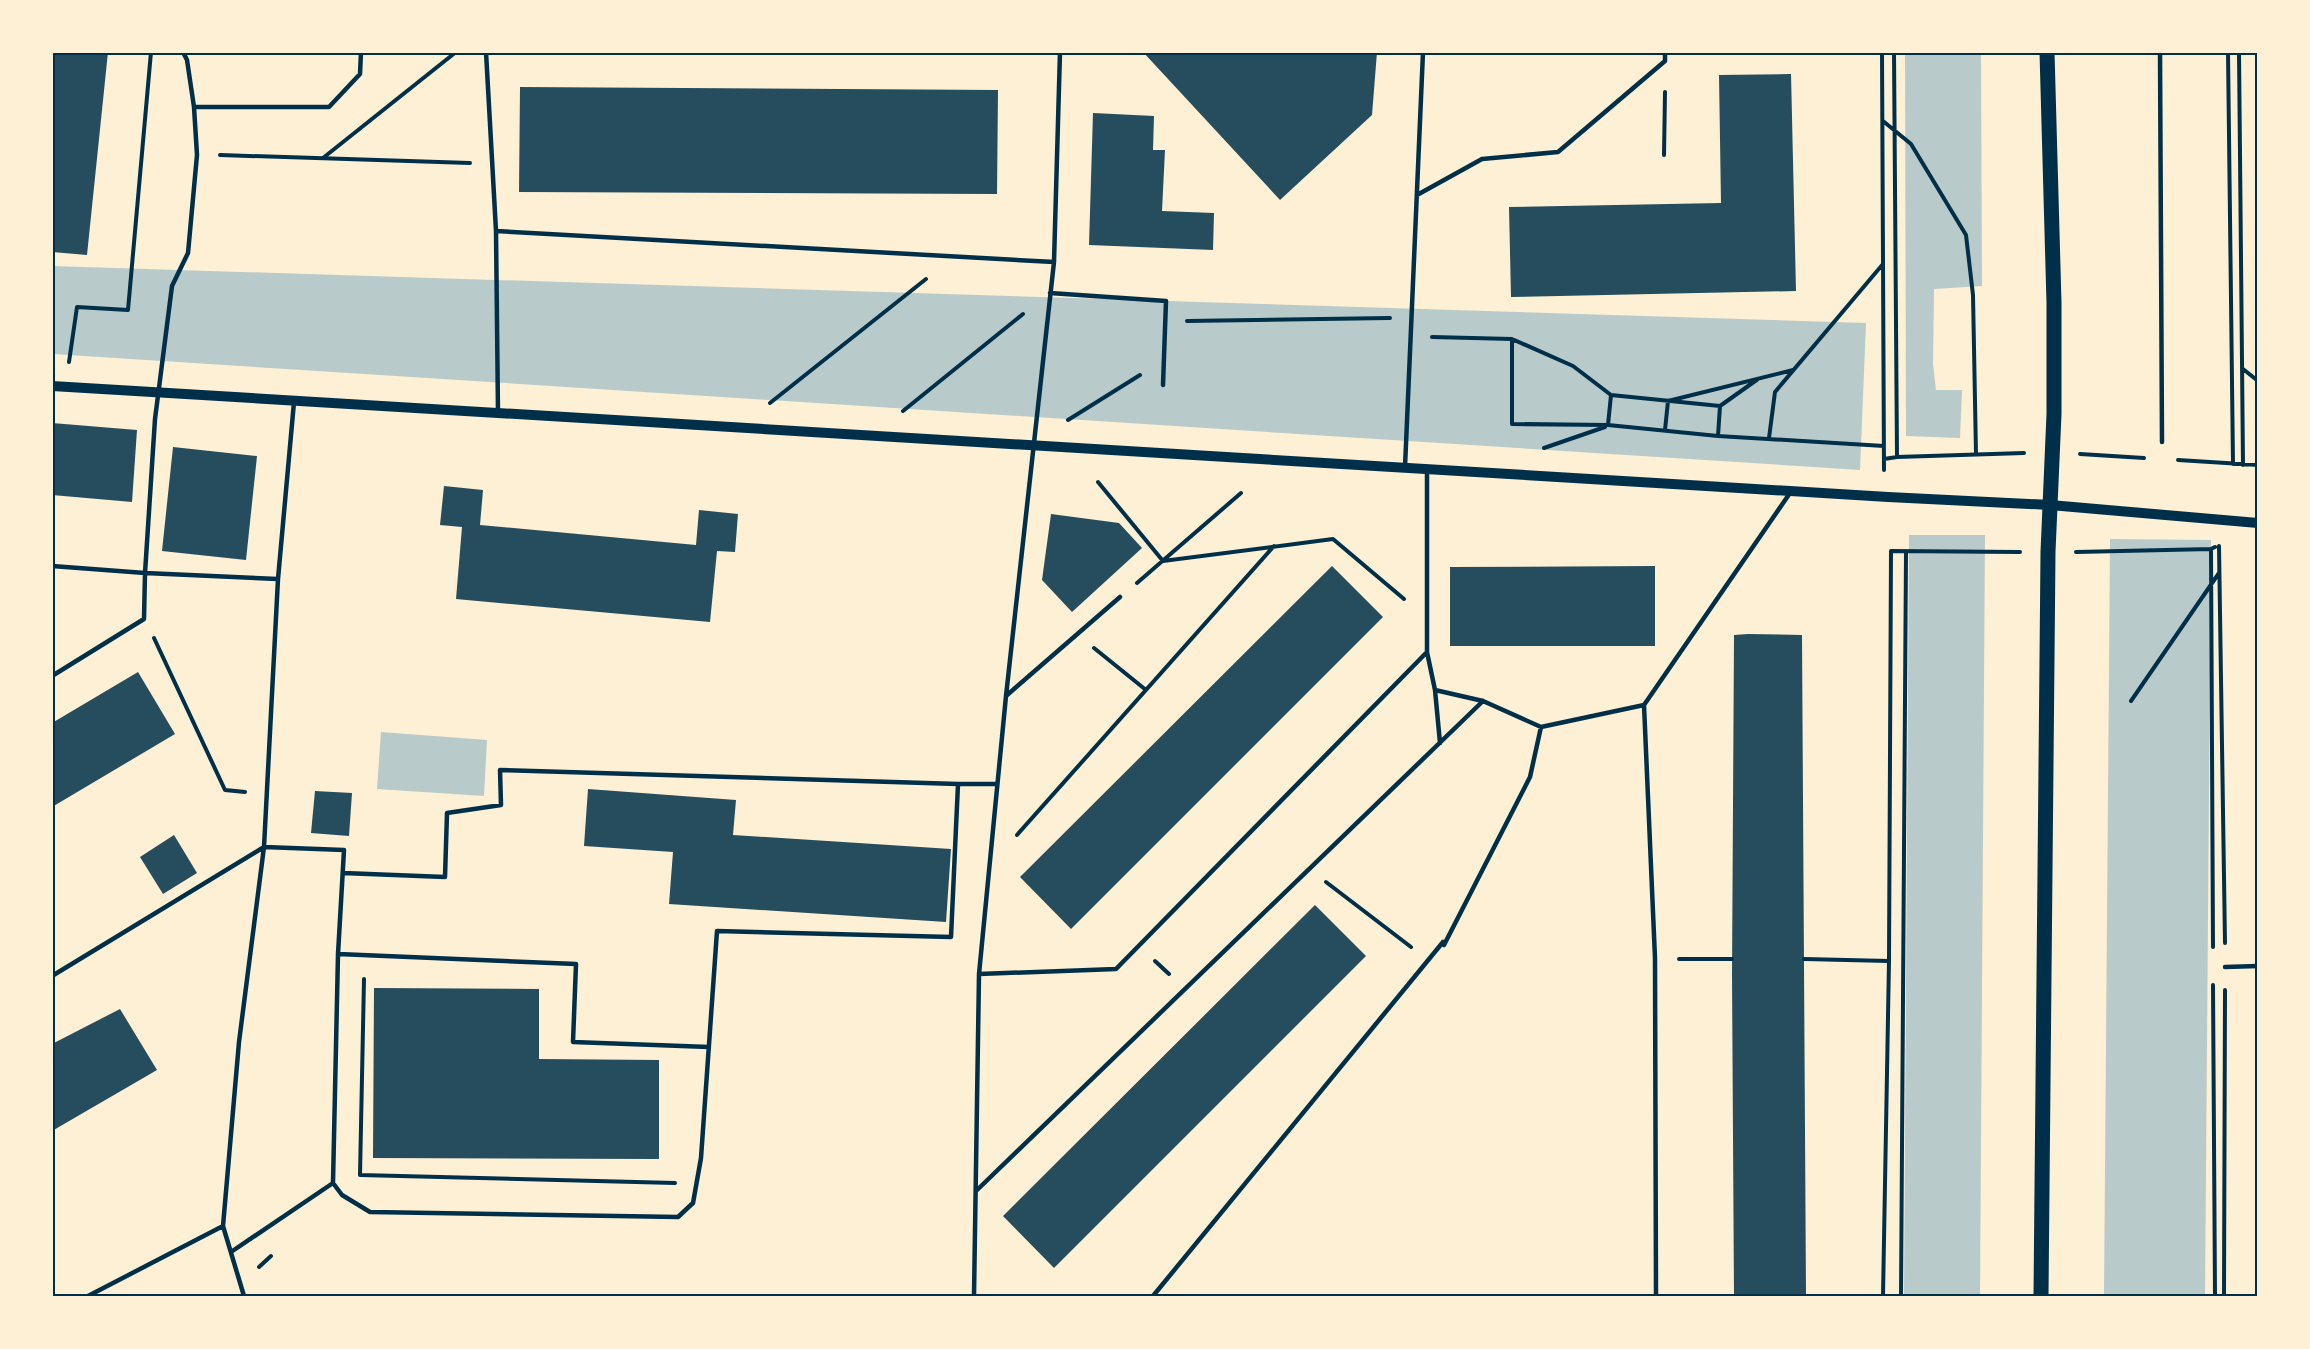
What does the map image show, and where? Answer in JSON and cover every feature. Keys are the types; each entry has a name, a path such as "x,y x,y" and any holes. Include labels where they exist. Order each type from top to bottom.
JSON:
{"main road":[{"path":"2041,1296 2048,552 2054,414 2054,303 2047,52"}],"street":[{"path":"52,386 2050,505 2258,523"}],"lane":[{"path":"52,676 144,619 155,419 172,286 188,253 197,155 194,107 187,60 183,52"},
{"path":"194,107 329,107 360,74 361,52"},
{"path":"486,52 495,231 498,414"},
{"path":"974,1296 979,974 1032,445 1053,262 1060,52"},
{"path":"1405,468 1423,52"},
{"path":"1417,195 1482,159 1558,152 1665,61 1665,52"},
{"path":"2160,52 2162,442"},
{"path":"495,231 1053,262"},
{"path":"1050,293 1166,301 1163,386"},
{"path":"244,1296 223,1226 239,1042 264,847 278,579 294,402"},
{"path":"1427,469 1427,652 1435,690 1440,743"},
{"path":"1656,1296 1655,958 1644,705 1793,490"},
{"path":"52,566 278,579"},
{"path":"1006,696 1120,597"},
{"path":"979,974 1116,969 1427,652"},
{"path":"1435,690 1483,701 1541,727 1644,705"},
{"path":"976,1191 1483,701"},
{"path":"1153,1296 1443,942 1444,945 1530,777 1541,727"},
{"path":"343,873 445,877 447,813 501,805 500,770 997,784"},
{"path":"52,976 264,847 344,850 338,954 333,1183 342,1195 370,1212 678,1217 693,1203 701,1158 717,931 951,937 958,784"},
{"path":"338,954 576,964 573,1042 709,1047"},
{"path":"2225,967 2258,966"},
{"path":"231,1252 333,1183"},
{"path":"88,1296 223,1226"}],"path":[{"path":"68,366 77,307 128,310 151,52"},
{"path":"323,158 456,52"},
{"path":"1882,52 1884,480"},
{"path":"1894,52 1897,457"},
{"path":"2228,52 2233,464"},
{"path":"2240,52 2243,465 2258,465"},
{"path":"1664,155 1665,61"},
{"path":"1882,121 1911,144 1966,235 1973,295 1976,454"},
{"path":"197,155 492,163"},
{"path":"761,409 955,256"},
{"path":"1769,438 1774,392 1884,263"},
{"path":"896,417 1050,293"},
{"path":"1166,321 1412,318"},
{"path":"1411,338 1512,339 1574,366 1611,395 1720,406 1758,379"},
{"path":"1512,339 1512,424 1608,425 1718,436 1884,446"},
{"path":"1067,421 1164,360"},
{"path":"2242,369 2258,381"},
{"path":"1668,401 1794,370"},
{"path":"1608,425 1611,395"},
{"path":"1665,430 1668,401"},
{"path":"1718,436 1720,406"},
{"path":"1541,449 1608,425"},
{"path":"1098,482 1162,561"},
{"path":"1120,597 1241,493"},
{"path":"1162,561 1333,538 1427,620"},
{"path":"2219,545 2225,967 2224,1296"},
{"path":"990,866 1274,546"},
{"path":"2211,549 2213,953"},
{"path":"1883,1296 1889,961 1891,551"},
{"path":"1900,1296 1906,552"},
{"path":"2131,701 2220,572"},
{"path":"144,619 225,790"},
{"path":"1077,634 1146,690"},
{"path":"1309,869 1428,960"},
{"path":"1140,945 1185,989"},
{"path":"1655,958 1732,960"},
{"path":"1804,959 1889,961"},
{"path":"2213,977 2215,1296"},
{"path":"364,979 360,1175 696,1183"}],"shaded area":[{"path":"1905,53 1981,53 1982,286 1934,289 1933,364 1936,390 1962,390 1960,438 1906,436"},
{"path":"52,266 1866,323 1860,470 53,354"},
{"path":"1909,535 1985,535 1980,1296 1904,1296"},
{"path":"2110,539 2211,540 2205,1296 2104,1296"},
{"path":"381,732 487,740 484,796 377,789"}],"building":[{"path":"52,52 108,52 87,255 52,252"},
{"path":"1143,52 1377,52 1372,115 1280,200"},
{"path":"1791,74 1796,291 1511,297 1509,207 1721,203 1719,75"},
{"path":"520,87 998,90 997,194 519,192"},
{"path":"1093,113 1154,116 1153,150 1165,150 1162,211 1214,213 1213,250 1089,245"},
{"path":"52,423 137,430 132,502 52,495"},
{"path":"173,447 257,456 246,560 162,551"},
{"path":"444,486 483,490 480,525 696,545 699,510 738,514 735,552 717,551 710,622 456,599 462,527 440,525"},
{"path":"1051,514 1119,523 1142,548 1072,612 1042,580"},
{"path":"1332,566 1383,617 1071,929 1020,877"},
{"path":"1655,566 1655,646 1450,646 1450,567"},
{"path":"1734,635 1802,635 1806,1296 1734,1296 1732,974"},
{"path":"138,672 175,734 52,807 52,723"},
{"path":"588,789 736,800 733,835 951,849 946,922 669,904 673,852 584,846"},
{"path":"315,791 352,793 349,836 311,833"},
{"path":"174,835 197,873 163,894 140,857"},
{"path":"1315,905 1366,956 1054,1268 1003,1216"},
{"path":"374,988 539,989 539,1059 659,1060 659,1159 373,1158"},
{"path":"120,1009 157,1070 52,1131 52,1044"}]}
